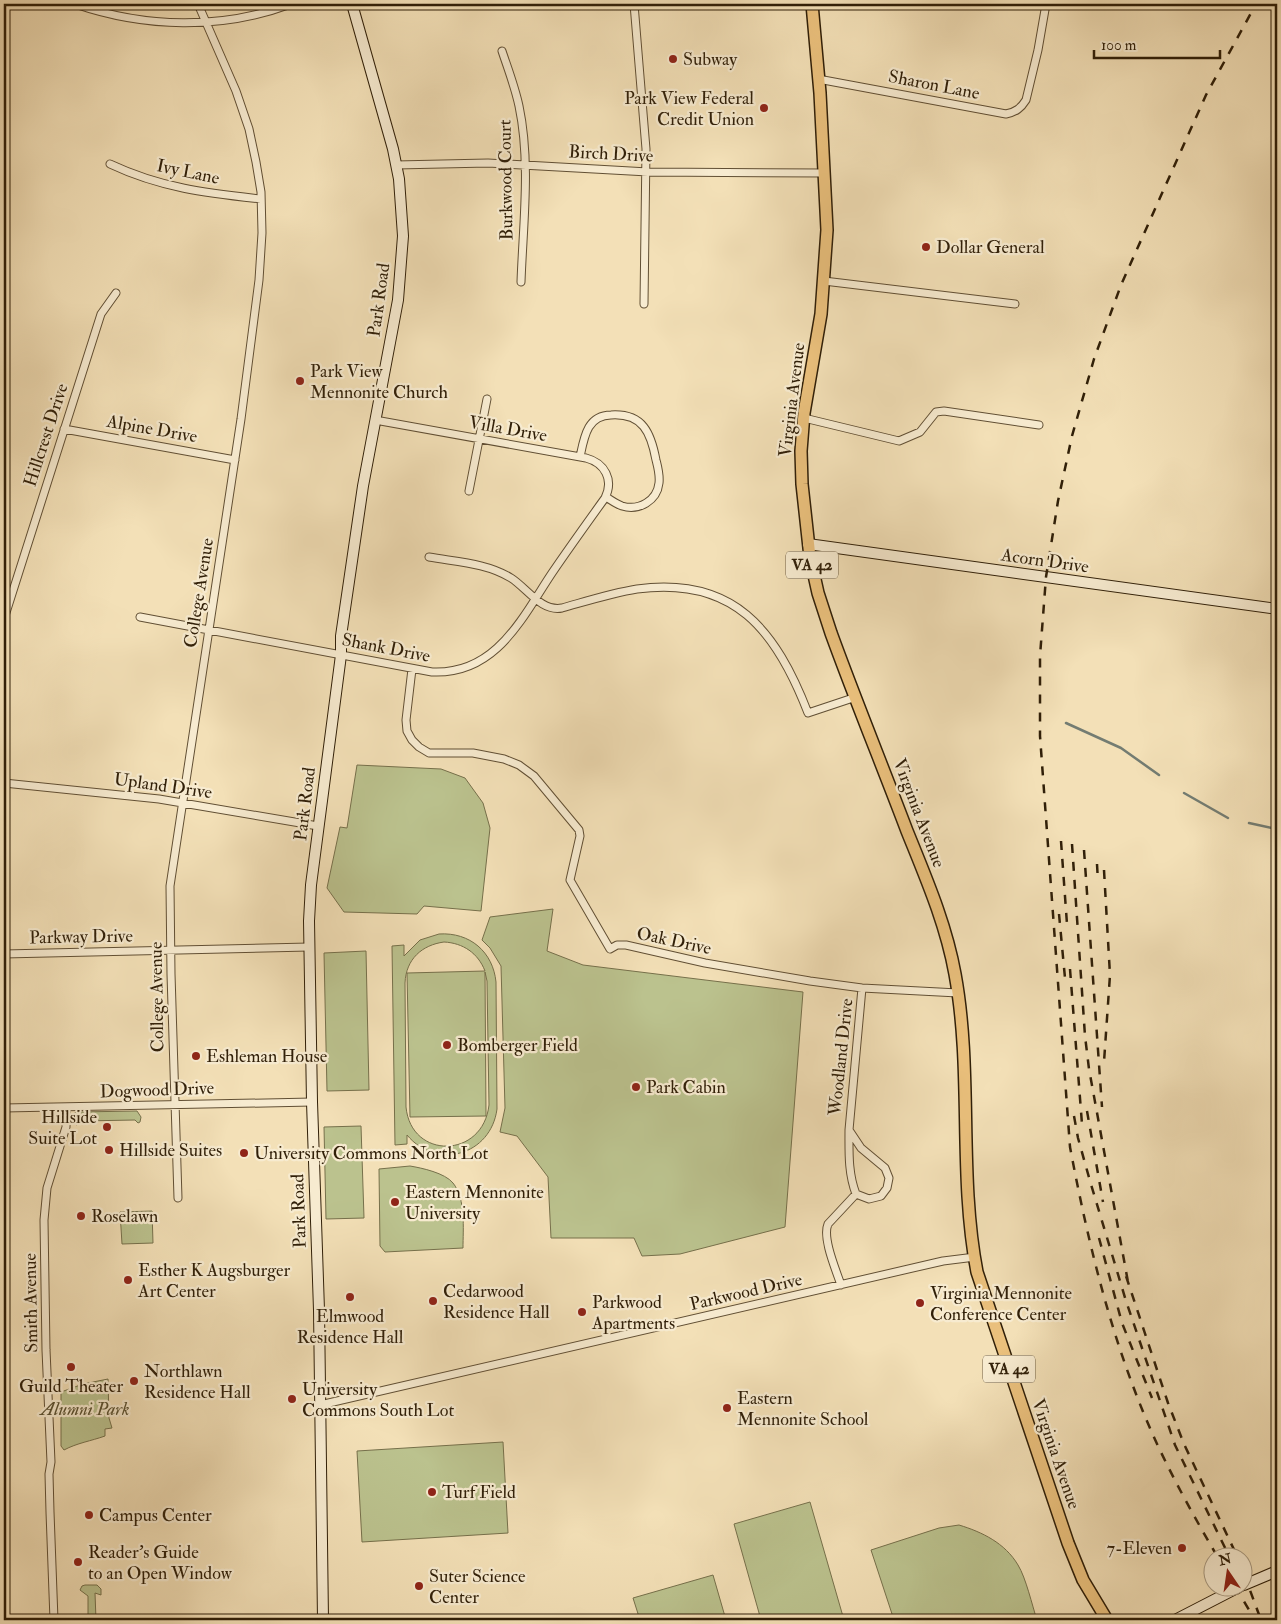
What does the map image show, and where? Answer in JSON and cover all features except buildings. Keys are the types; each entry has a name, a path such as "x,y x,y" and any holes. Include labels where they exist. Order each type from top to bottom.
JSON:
{"main road":[{"name":"Virginia Avenue","path":"812,4 825,173 827,230 821,314 804,418 802,484 808,544 821,604 940,914 951,953 958,992 964,1066 967,1189 974,1257 980,1280 1068,1543 1083,1580 1107,1620"}],"street":[{"path":"75,4 137,20 169,23 225,21 291,4"},
{"name":"College Avenue","path":"178,1198 170,950 170,890 235,460 260,270 262,228 261,199 256,162 244,113 198,4"},
{"name":"Park Road","path":"323,1620 319,1310 309,947 310,891 341,655 341,636 363,486 398,300 403,236 396,165 352,4"},
{"path":"634,4 646,172 644,304"},
{"name":"Sharon Lane","path":"818,79 1006,114 1017,110 1026,100 1046,4"},
{"name":"Burkwood Court","path":"502,51 519,104 524,138 525,164 521,282"},
{"name":"Birch Drive","path":"396,165 488,162 646,172 825,173"},
{"name":"Ivy Lane","path":"110,164 130,173 179,188 261,199"},
{"path":"824,281 1015,304"},
{"name":"Hillcrest Drive","path":"4,618 101,314 116,293"},
{"path":"469,491 487,399"},
{"path":"804,418 899,441 920,432 936,412 944,411 1040,426"},
{"path":"580,457 585,432 599,417 609,414 626,416 638,421 647,430 652,442 659,476 659,485 655,494 644,504 634,507 622,506 606,497"},
{"name":"Villa Drive","path":"376,420 594,461 605,470 609,484 606,497"},
{"name":"Alpine Drive","path":"64,429 235,460"},
{"name":"Shank Drive","path":"140,617 427,672 445,672 461,669 480,661 503,643 522,620 606,497"},
{"name":"Acorn Drive","path":"808,544 1277,609"},
{"path":"430,557 484,566 498,571 520,584 548,607 556,609 620,592 646,588 682,588 709,594 737,608 765,631 784,661 808,713 856,697"},
{"name":"Oak Drive","path":"412,669 406,723 409,736 416,745 429,753 482,754 519,765 536,777 578,825 580,836 570,880 610,949 618,945 626,945 753,972 862,988 958,992"},
{"name":"Upland Drive","path":"4,783 182,802 318,826"},
{"name":"Parkway Drive","path":"4,954 309,947"},
{"name":"Woodland Drive","path":"849,1130 861,1148 885,1168 889,1178 887,1188 881,1196 869,1199 856,1194 849,1170 849,1130 862,988"},
{"name":"Dogwood Drive","path":"4,1108 312,1102"},
{"name":"Smith Avenue","path":"54,1620 49,1474 52,1462 46,1350 44,1220 47,1188 66,1127 66,1108"},
{"path":"841,1285 828,1242 826,1228 856,1194"},
{"name":"Parkwood Drive","path":"320,1405 943,1261 974,1257"},
{"path":"1254,1581 1277,1571"},
{"path":"1175,1620 1222,1596"}],"green space":[{"path":"357,765 441,769 465,778 483,803 490,828 481,911 424,906 417,914 344,912 327,888 340,827 347,828"},
{"path":"553,909 547,951 583,965 803,992 785,1227 680,1254 642,1256 634,1238 551,1238 548,1177 517,1136 500,1132 505,1108 501,966 490,948 482,940 490,917"},
{"name":"Bomberger Field","path":"439,934 461,936 470,940 485,953 494,971 496,982 497,1109 493,1125 485,1138 474,1147 461,1153 447,1155 433,1153 419,1146 407,1135 407,1144 395,1145 392,946 404,945 404,956 420,940","holes":["444,942 457,944 469,950 478,959 485,971 407,973 410,1117 486,1116 484,1123 474,1136 461,1143 447,1146 433,1144 420,1137 411,1124 406,1107 406,974 412,960 422,950","485,972 487,981 489,1105 486,1115"]},
{"path":"366,951 369,1090 327,1091 324,953"},
{"path":"137,1111 141,1117 138,1123 135,1120 82,1121 76,1125 72,1120 73,1114 77,1112"},
{"path":"361,1126 364,1218 326,1219 324,1127"},
{"path":"410,1166 445,1176 453,1183 462,1206 463,1248 385,1252 380,1246 379,1169"},
{"path":"152,1211 153,1243 122,1244 120,1212"},
{"name":"Alumni Park","path":"108,1379 109,1418 112,1428 105,1429 105,1436 64,1450 61,1446 61,1392 83,1384"},
{"name":"Turf Field","path":"503,1442 508,1533 362,1542 357,1451"},
{"path":"810,1502 844,1620 761,1620 734,1524"},
{"path":"959,1525 992,1539 1013,1557 1024,1577 1037,1620 894,1620 871,1550 939,1528"},
{"path":"713,1575 726,1620 640,1620 633,1598"},
{"path":"85,1585 97,1585 101,1589 101,1595 95,1593 96,1620 88,1620 88,1596 80,1590"}],"waterway":[{"path":"1066,723 1121,748 1159,775"},
{"path":"1184,793 1228,818"},
{"path":"1249,823 1272,828"}],"railway":[{"path":"1211,1546 1186,1502 1158,1446 1128,1373 1105,1299 1077,1185 1070,1147 1040,736 1040,656 1046,577 1058,501 1072,436 1094,359 1121,285 1206,95 1256,4"},
{"path":"1061,841 1067,924"},
{"path":"1072,844 1085,1036 1089,1069 1128,1282"},
{"path":"1084,850 1102,1107"},
{"path":"1097,864 1098,882"},
{"path":"1104,870 1110,975 1104,1062"},
{"path":"1059,914 1065,978"},
{"path":"1070,969 1082,1124"},
{"path":"1087,1111 1103,1202"},
{"path":"1074,1116 1090,1181 1126,1301 1175,1445 1224,1546"},
{"path":"1099,1238 1122,1323 1152,1398"},
{"path":"1126,1276 1168,1403 1184,1444 1232,1546"},
{"path":"1241,1596 1255,1620"},
{"path":"1252,1596 1261,1620"}],"place":[{"name":"Subway","path":"673,59"},
{"name":"Park View Federal Credit Union","path":"764,108"},
{"name":"Dollar General","path":"926,247"},
{"name":"Park View Mennonite Church","path":"300,381"},
{"name":"Bomberger Field","path":"447,1045"},
{"name":"Eshleman House","path":"196,1056"},
{"name":"Park Cabin","path":"636,1087"},
{"name":"Hillside Suite Lot","path":"107,1127"},
{"name":"Hillside Suites","path":"109,1150"},
{"name":"University Commons North Lot","path":"244,1153"},
{"name":"Eastern Mennonite University","path":"395,1202"},
{"name":"Roselawn","path":"81,1216"},
{"name":"Esther K Augsburger Art Center","path":"128,1280"},
{"name":"Elmwood Residence Hall","path":"350,1297"},
{"name":"Cedarwood Residence Hall","path":"433,1301"},
{"name":"Virginia Mennonite Conference Center","path":"920,1303"},
{"name":"Parkwood Apartments","path":"582,1312"},
{"name":"Guild Theater","path":"71,1367"},
{"name":"Northlawn Residence Hall","path":"134,1381"},
{"name":"University Commons South Lot","path":"292,1399"},
{"name":"Eastern Mennonite School","path":"727,1408"},
{"name":"Turf Field","path":"432,1492"},
{"name":"Campus Center","path":"89,1515"},
{"name":"7-Eleven","path":"1182,1548"},
{"name":"Reader's Guide to an Open Window","path":"78,1562"},
{"name":"Suter Science Center","path":"419,1586"}]}
